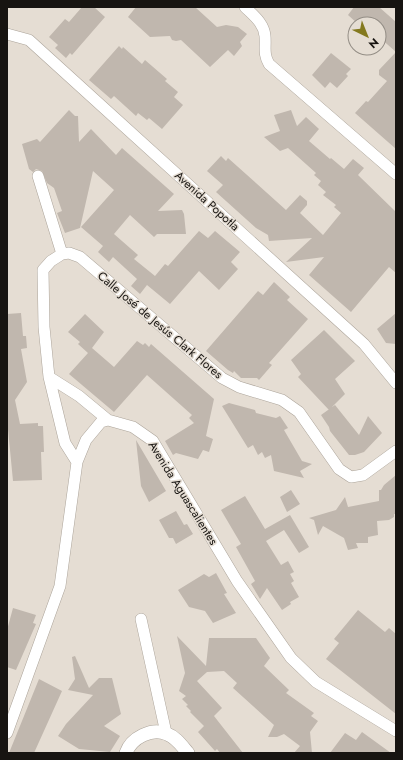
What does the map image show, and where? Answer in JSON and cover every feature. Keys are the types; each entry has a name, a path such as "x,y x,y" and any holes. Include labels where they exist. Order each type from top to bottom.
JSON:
{"street":[{"path":"245,7 263,27 265,36 265,58 268,64 396,174"},
{"name":"Avenida Popotla","path":"7,34 29,40 364,344 396,383"},
{"path":"38,176 62,254 51,261 43,270 44,327 49,377 65,443 77,462"},
{"name":"Calle José de Jesús Clark Flores","path":"62,254 69,253 80,257 222,378 239,387 282,400 299,412 338,469 351,477 363,474 396,451"},
{"path":"49,377 79,396 108,420"},
{"path":"7,733 60,586 77,462 86,440 101,422 108,420"},
{"name":"Avenida Aguascalientes","path":"108,420 133,427 153,441 237,581 290,658 316,682 396,731"},
{"path":"141,619 166,733"},
{"path":"126,753 134,740 145,734 160,732 166,733 175,738 188,753"}],"building":[{"path":"82,7 94,7 105,17 72,55 70,53 66,58 55,48 58,45 49,37 65,19 69,22"},
{"path":"136,7 195,7 217,27 226,25 238,27 247,34 240,42 242,46 234,56 228,50 210,67 181,40 172,40 170,36 150,37 128,17"},
{"path":"354,7 379,7 396,22 396,52 387,44 387,16 348,15"},
{"path":"119,46 122,49 123,47 142,64 145,60 167,79 165,81 178,92 174,97 183,105 162,129 149,118 147,120 138,113 136,116 114,96 111,99 89,80"},
{"path":"396,52 396,149 355,113 366,101 368,102 387,81 379,75 379,70"},
{"path":"331,53 351,69 346,74 348,76 337,88 330,82 325,88 312,75"},
{"path":"69,110 75,116 78,116 79,142 91,129 116,155 122,148 174,194 158,211 182,210 184,214 186,234 157,234 154,237 130,215 114,234 138,255 134,259 155,276 165,264 168,266 199,231 208,238 215,231 240,252 231,262 238,269 219,290 199,271 170,304 147,285 140,294 131,286 137,279 113,257 109,262 98,252 103,246 81,227 114,190 93,171 80,228 65,233 57,213 62,211 54,188 47,183 42,171 36,169 33,172 29,169 22,144 37,139 40,142"},
{"path":"291,110 297,126 306,117 319,129 309,141 344,169 353,159 364,168 358,175 396,212 396,273 389,267 351,312 309,275 324,257 286,262 312,238 269,241 268,235 256,228 216,192 223,185 207,171 221,156 226,161 228,158 286,210 300,195 307,201 307,205 300,213 323,235 341,213 334,207 336,205 323,195 326,192 318,185 321,181 314,175 316,173 288,148 280,151 264,137 280,131 274,115"},
{"path":"274,282 290,297 287,300 308,319 269,363 272,365 259,380 257,378 241,378 234,371 233,373 228,370 206,351 258,291 263,295"},
{"path":"21,313 23,336 26,336 27,348 21,349 27,382 15,400 20,424 38,423 38,426 43,426 44,452 41,452 42,480 13,481 7,419 7,314"},
{"path":"396,313 396,344 386,343 377,329"},
{"path":"85,314 104,332 92,348 114,367 137,341 143,345 145,343 149,347 151,344 214,399 206,436 213,439 209,452 203,450 198,459 176,453 173,455 165,441 194,423 189,418 192,415 147,375 114,412 69,374 88,353 78,344 80,342 68,332"},
{"path":"324,330 355,361 335,379 345,394 329,410 298,377 301,374 291,360"},
{"path":"229,403 255,410 256,413 276,418 280,416 288,428 284,430 302,461 312,464 300,471 304,478 274,471 271,455 265,458 262,452 258,455 253,445 248,448 222,406"},
{"path":"335,405 359,435 368,416 382,433 364,452 349,455 330,431 321,415"},
{"path":"136,440 166,491 149,502 141,486"},
{"path":"396,475 396,514 394,514 394,517 389,520 377,521 378,535 368,537 368,543 356,543 358,548 348,550 344,538 323,526 318,535 314,520 309,518 336,510 345,497 348,507 379,501 379,490 381,490 384,485"},
{"path":"291,490 300,504 287,512 280,497"},
{"path":"245,496 265,529 290,515 309,547 299,553 284,530 266,541 281,565 288,561 294,572 290,574 294,581 291,583 299,597 290,602 291,604 282,610 267,588 260,599 251,584 255,581 236,547 241,544 221,510"},
{"path":"176,511 184,525 187,524 193,534 176,544 173,538 169,538 159,520"},
{"path":"216,573 227,593 224,594 236,613 213,623 205,611 189,607 178,590 204,574 209,577"},
{"path":"13,608 36,615 33,623 36,624 16,670 7,667 7,630"},
{"path":"358,610 385,632 389,628 396,634 396,714 326,659 339,643 334,639"},
{"path":"177,636 206,666 209,638 256,638 270,658 264,666 289,690 286,693 314,713 311,716 318,721 310,732 312,753 294,753 300,746 284,734 277,737 268,737 274,725 233,688 237,683 224,671 207,672 197,681 222,708 214,716 243,753 220,753 217,749 215,751 198,732 204,726 190,712 191,711 186,706 188,705 182,699 186,696 179,691 185,673"},
{"path":"75,656 89,688 99,678 112,678 121,714 104,726 120,736 110,752 79,749 58,736 66,724 93,695 68,690 75,679 72,657"},
{"path":"39,679 62,691 34,753 9,753"},
{"path":"362,732 391,753 330,753 345,733 356,740"}]}
